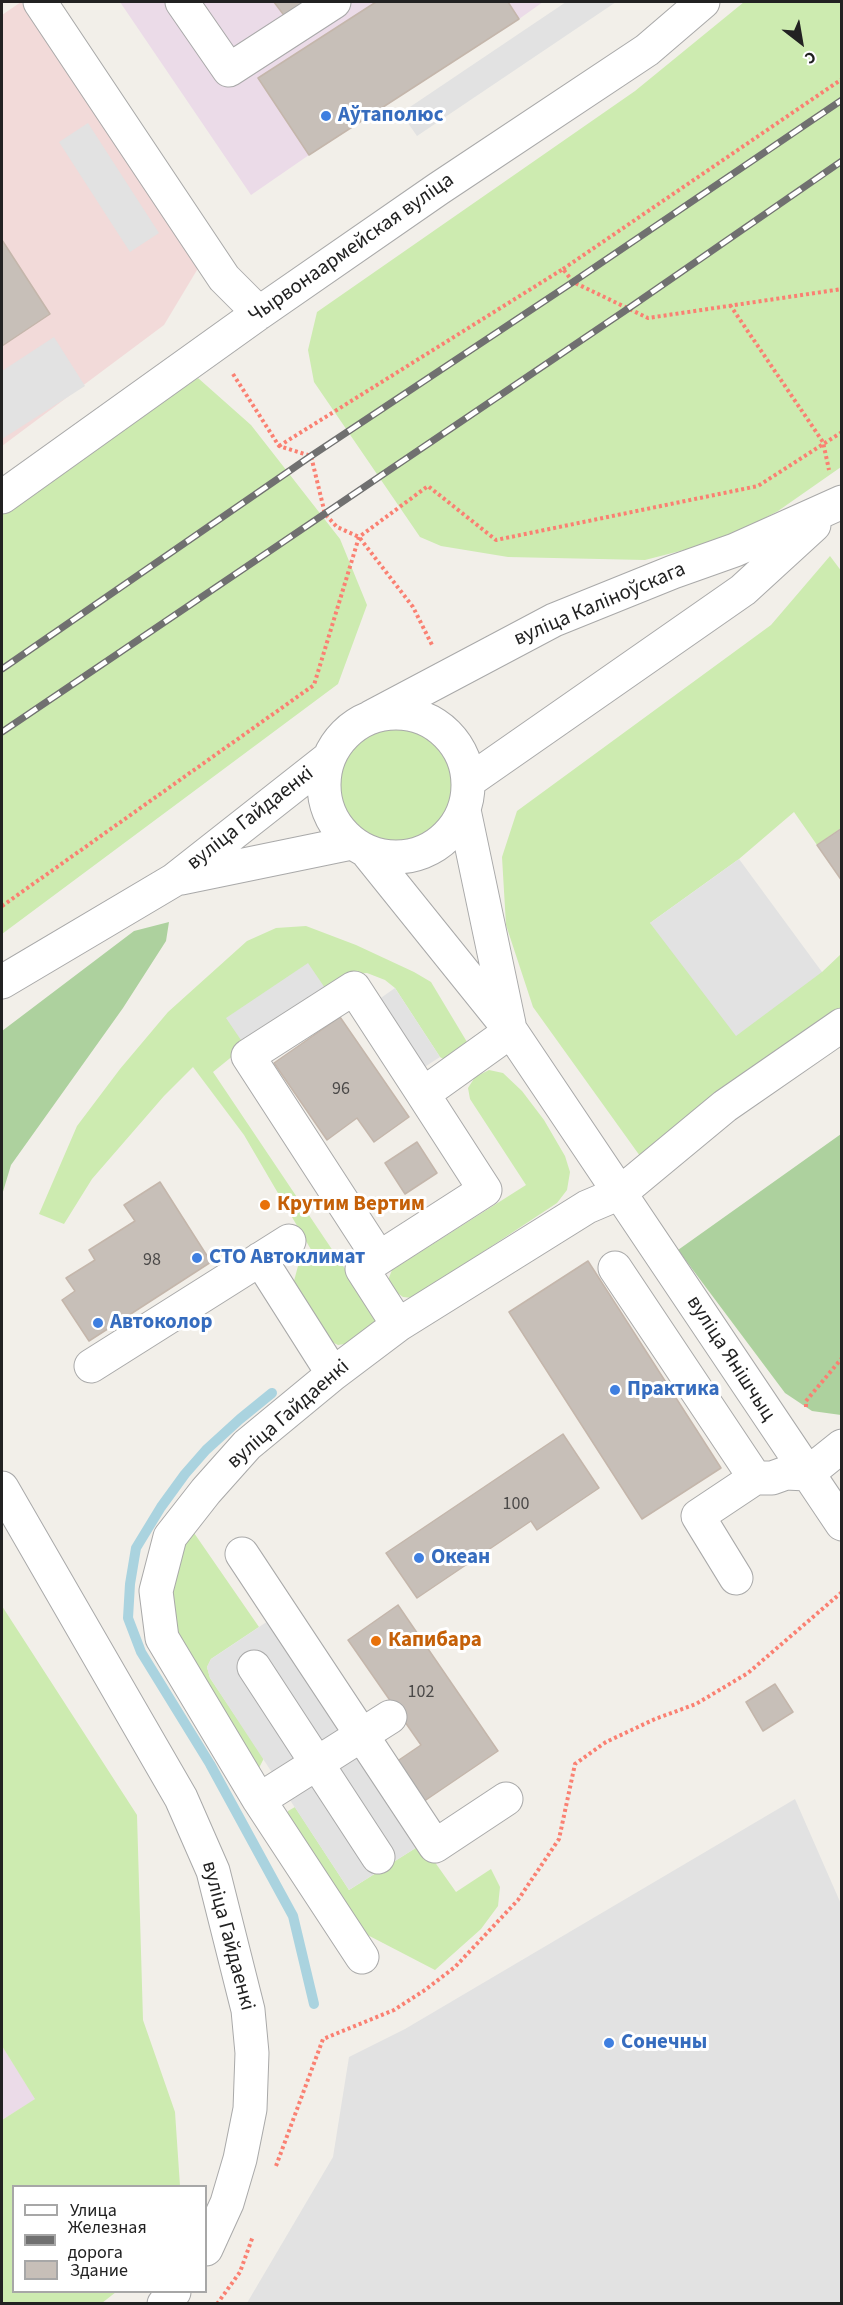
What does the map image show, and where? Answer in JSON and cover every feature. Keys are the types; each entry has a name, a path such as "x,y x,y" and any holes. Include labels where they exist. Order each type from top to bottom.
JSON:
{"street":[{"path":"40,2 224,278 259,313"},
{"path":"182,2 229,70 334,2"},
{"name":"Чырвонаармейская вуліца","path":"2,497 259,313 438,189 647,50 703,2"},
{"path":"359,847 385,857 403,858 421,854 437,845 451,833 466,795 743,590 839,504"},
{"name":"вуліца Каліноўскага","path":"511,1031 359,847 339,830 329,814 324,797 324,777 329,758 353,727 554,620 673,572 735,550 839,504"},
{"name":"вуліца Каліноўскага","path":"370,717 390,713 410,714 429,720 457,745 465,762 466,795 511,1031"},
{"name":"вуліца Гайдаенкі","path":"2,982 174,880 329,758"},
{"name":"вуліца Гайдаенкі","path":"174,880 359,847"},
{"path":"379,1258 248,1056 354,988 485,1190 362,1269 398,1325"},
{"path":"620,1193 725,1106 842,1025"},
{"path":"423,1094 511,1031"},
{"name":"вуліца Янішчыц","path":"511,1031 842,1524"},
{"name":"вуліца Гайдаенкі","path":"362,1957 259,1800 162,1638 156,1591 170,1537 206,1491 247,1445 333,1374 398,1325 587,1207 620,1193"},
{"path":"91,1366 289,1240"},
{"path":"260,1259 333,1374"},
{"path":"615,1268 755,1478"},
{"path":"736,1578 698,1516 755,1478 772,1478 786,1473 807,1474 842,1446"},
{"name":"вуліца Гайдаенкі","path":"2,1488 181,1798 213,1871 248,2010 252,2053 250,2109 240,2159 227,2203 207,2247"},
{"path":"242,1554 435,1846 506,1799"},
{"path":"254,1667 378,1857"},
{"path":"259,1800 390,1718"}],"path":[{"path":"279,446 563,269 842,79"},
{"path":"563,269 573,282 648,318 842,289"},
{"path":"730,305 823,442 839,504"},
{"path":"213,347 230,368 279,446 311,456 325,514 337,527 359,537 413,607 448,676"},
{"path":"2,906 314,685 359,537 428,486 496,540 758,486 823,442 842,432"},
{"path":"806,1411 806,1401 842,1358"},
{"path":"274,2174 292,2118 323,2040 394,2010 425,1990 455,1967 518,1900 559,1839 575,1764 606,1742 655,1719 696,1704 748,1673 842,1592"},
{"path":"218,2304 240,2272 255,2229"}],"shaded area":[{"path":"21,2 200,265 164,325 2,446 2,15"},
{"path":"120,2 543,2 251,195"},
{"path":"566,2 616,2 417,136 401,113"},
{"path":"88,123 159,233 130,252 59,142"},
{"path":"54,337 85,386 2,439 2,371"},
{"path":"739,859 822,972 736,1036 650,923"},
{"path":"308,963 327,991 245,1046 226,1018"},
{"path":"395,988 440,1057 420,1070 375,1002"},
{"path":"268,1621 422,1844 349,1890 210,1678 207,1667 211,1659"},
{"name":"Сонечны","path":"795,1799 841,1904 841,2303 247,2303 333,2157 349,2057 405,2029"},
{"path":"2,2046 36,2099 2,2120"}],"green space":[{"path":"744,2 841,2 841,467 778,511 723,540 645,560 508,557 441,546 420,537 314,382 308,350 317,312 635,91"},
{"path":"198,378 251,425 340,539 367,605 338,684 2,934 2,513"},
{"path":"830,556 842,572 841,828 817,845 794,812 739,859 650,923 822,972 841,954 841,1010 645,1163 533,1007 506,925 502,857 517,811 771,625"},
{"path":"398,724 422,728 442,742 456,762 460,786 456,810 442,830 422,844 398,848 374,844 354,830 340,810 336,786 340,762 354,742 374,728"},
{"path":"169,922 166,941 123,1008 11,1165 2,1195 2,1031 134,931"},
{"path":"306,926 356,945 431,982 467,1042 466,1050 450,1063 440,1057 395,988 385,980 367,973 351,974 245,1046 213,1072 382,1324 351,1343 338,1345 324,1338 297,1294 294,1281 298,1266 313,1253 244,1135 193,1067 164,1096 92,1179 64,1224 39,1214 77,1126 120,1069 168,1012 247,941 276,928"},
{"path":"489,1070 503,1073 522,1091 544,1120 565,1156 570,1172 567,1190 557,1203 413,1298 403,1297 393,1290 388,1280 392,1270 526,1185 470,1099 468,1088 475,1077"},
{"path":"841,1134 841,1415 812,1411 785,1393 678,1250"},
{"path":"192,1530 259,1627 211,1659 207,1667 210,1678 264,1758 259,1768 174,1640 167,1585 182,1547"},
{"path":"2,1606 137,1815 143,2020 175,2112 180,2185 12,2185 12,2293 115,2293 102,2303 2,2303 2,2120 35,2099 2,2046"},
{"path":"295,1807 349,1890 422,1844 456,1892 491,1869 500,1887 498,1906 481,1929 435,1970 356,1929 286,1819 288,1811"}],"building":[{"path":"274,2 310,2 286,18"},
{"name":"Аўтаполюс","path":"376,2 508,2 519,19 309,155 258,78"},
{"path":"2,240 50,314 2,346"},
{"path":"842,828 842,881 817,845"},
{"path":"340,1017 409,1117 374,1142 357,1118 327,1140 274,1063"},
{"path":"417,1142 437,1173 405,1194 385,1163"},
{"path":"160,1182 211,1262 89,1341 62,1300 75,1291 66,1278 95,1260 89,1250 135,1221 124,1205"},
{"name":"Практика","path":"588,1261 721,1468 642,1519 509,1312"},
{"path":"563,1434 599,1488 537,1530 531,1521 417,1598 386,1553"},
{"path":"398,1605 498,1751 420,1804 393,1764 421,1745 348,1640"},
{"path":"775,1684 793,1712 763,1731 746,1702"}],"waterway":[{"path":"272,1393 206,1450 161,1507 136,1548 130,1584 128,1618 141,1652 210,1764 293,1916 314,2004"}],"railway":[{"path":"2,669 311,456 842,100"},
{"path":"2,732 629,308 842,161"}],"place":[{"name":"Аўтаполюс","path":"326,116"},
{"name":"Крутим Вертим","path":"265,1205"},
{"name":"СТО Автоклимат","path":"197,1258"},
{"name":"Автоколор","path":"98,1323"},
{"name":"Практика","path":"615,1390"},
{"name":"Океан","path":"419,1558"},
{"name":"Капибара","path":"376,1641"},
{"name":"Сонечны","path":"609,2043"}]}
